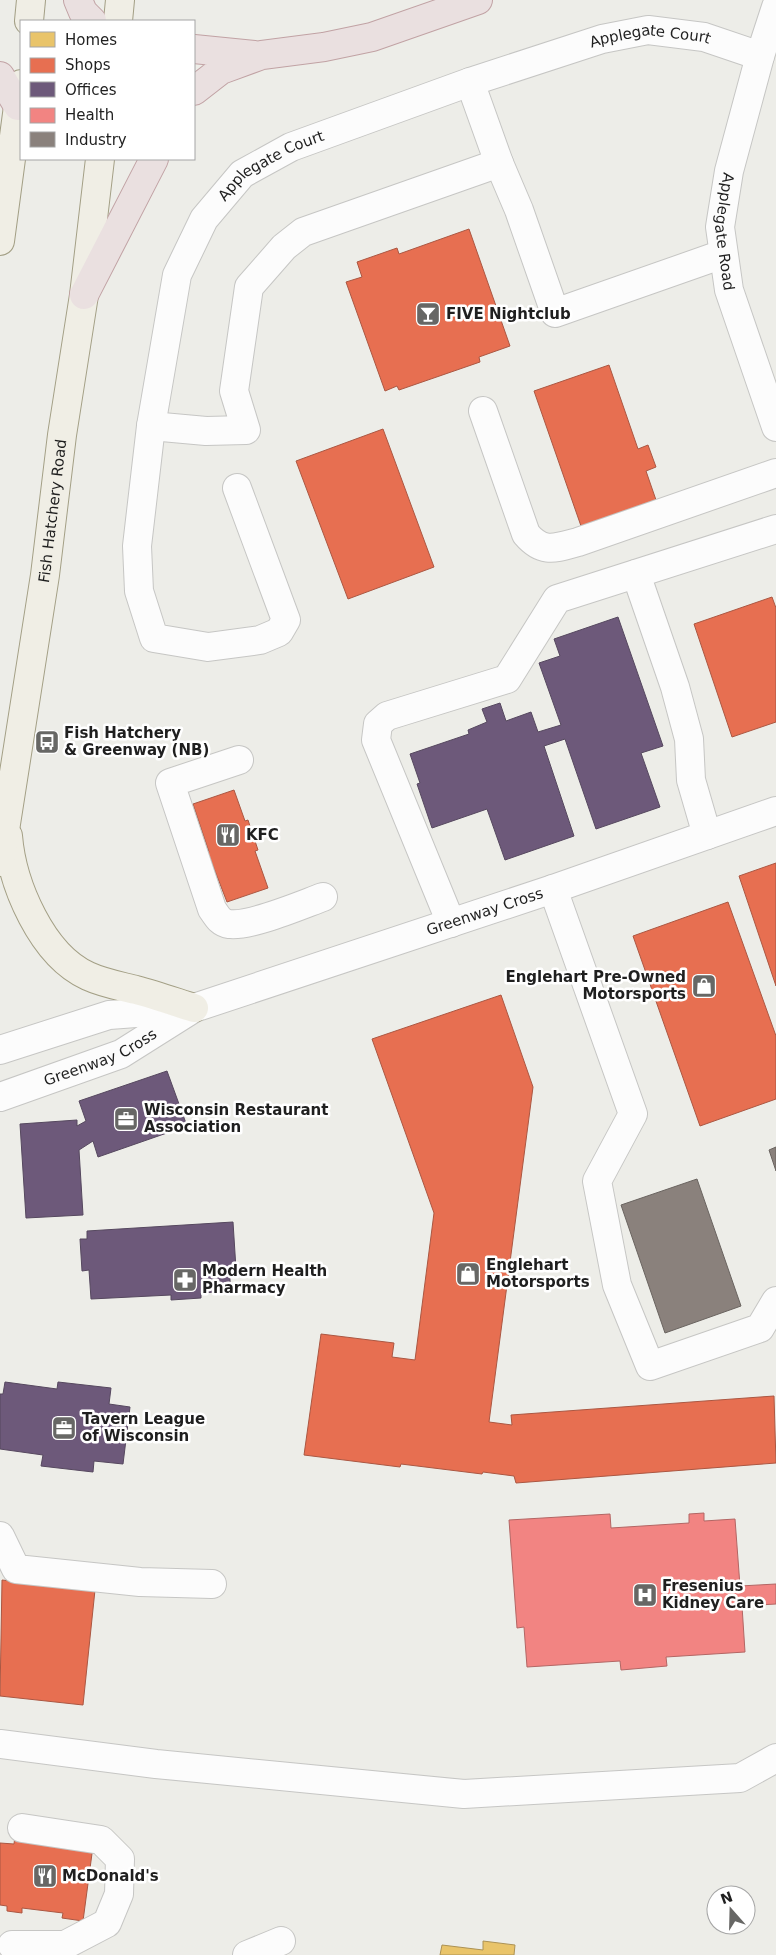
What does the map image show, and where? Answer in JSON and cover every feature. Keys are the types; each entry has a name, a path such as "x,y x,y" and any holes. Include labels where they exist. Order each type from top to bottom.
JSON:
{"highway":[{"path":"78,0 83,12 91,20"},
{"path":"195,89 221,70 262,56 324,47 372,36 478,0"},
{"path":"195,49 262,56"},
{"path":"0,76 20,95"},
{"path":"84,295 153,160"}],"main road":[{"path":"29,20 31,0"},
{"path":"118,20 120,0"},
{"path":"0,241 20,95"},
{"name":"Fish Hatchery Road","path":"0,862 45,575 62,435 84,295 100,160"},
{"path":"7,812 8,839 18,883 38,927 71,967 89,977 194,1008"}],"street":[{"name":"Applegate Road","path":"776,7 760,56 729,171 720,227 729,290 767,370 776,427"},
{"name":"Applegate Court","path":"237,488 286,620 279,632 260,640 208,648 154,638 139,590 137,546 151,426 177,275 204,219 242,174 291,147 470,82 602,39 648,30 704,37 760,56"},
{"path":"470,82 499,163 519,210 555,313 723,254"},
{"path":"151,426 206,431 246,430 234,391 249,287 284,248 304,232 326,222 499,163"},
{"path":"483,412 526,534 535,544 551,549 578,542 776,473"},
{"path":"451,923 376,740 378,724 387,716 507,678 558,599 776,530"},
{"path":"636,574 675,687 687,731 691,780 707,835"},
{"path":"239,760 170,784 212,909 219,920 229,924 248,922 323,897"},
{"name":"Greenway Cross","path":"0,1050 109,1015 194,1008 553,889 776,811"},
{"path":"553,889 633,1114 597,1181 617,1285 650,1366 760,1328 776,1301"},
{"name":"Greenway Cross","path":"0,1097 121,1054 194,1008"},
{"path":"0,1536 16,1569 140,1582 212,1584"},
{"path":"0,1744 156,1764 464,1794 740,1778 776,1758"},
{"path":"12,1945 66,1945 107,1923 119,1894 120,1859 101,1840 22,1828"},
{"path":"247,1955 281,1941"}],"building: Homes":[{"path":"483,1941 515,1945 514,1955 440,1955 442,1945 483,1950"}],"building: Shops":[{"name":"FIVE Nightclub","path":"469,229 510,346 479,357 480,362 399,390 397,386 385,391 346,282 362,277 357,262 397,248 399,254"},
{"path":"609,365 638,449 648,445 656,467 646,471 656,500 581,526 534,391"},
{"path":"383,429 434,567 348,599 296,461"},
{"path":"772,597 776,608 776,722 732,737 694,624"},
{"name":"KFC","path":"234,790 245,821 248,820 258,850 255,851 268,888 227,902 208,853 193,804"},
{"path":"776,863 776,986 739,876"},
{"name":"Englehart Pre-Owned Motorsports","path":"728,902 776,1036 776,1099 700,1126 633,936"},
{"name":"Englehart Motorsports","path":"501,995 533,1087 489,1422 512,1425 511,1415 774,1396 776,1463 516,1483 514,1476 401,1464 400,1467 304,1455 321,1334 394,1343 392,1357 415,1360 434,1213 372,1039"},
{"path":"2,1580 95,1590 83,1705 0,1696"},
{"name":"McDonald's","path":"15,1836 93,1846 83,1921 62,1918 63,1913 22,1908 22,1913 7,1911 7,1906 0,1905 0,1843 14,1844"}],"building: Offices":[{"path":"618,617 663,746 641,753 660,807 596,829 565,739 544,746 574,836 505,860 487,809 432,828 417,784 420,783 410,754 469,734 468,730 487,722 482,709 500,703 506,721 531,712 538,732 561,725 539,663 560,656 554,639"},
{"path":"167,1071 187,1126 98,1157 93,1141 79,1150 83,1215 26,1218 20,1124 77,1120 77,1126 86,1121 79,1101"},
{"path":"233,1222 236,1269 229,1269 231,1291 201,1293 201,1298 171,1300 171,1295 91,1299 89,1270 82,1271 80,1239 87,1239 87,1231"},
{"name":"Tavern League of Wisconsin","path":"5,1382 57,1389 58,1382 111,1388 109,1404 130,1407 123,1464 94,1461 93,1472 41,1466 43,1455 0,1449 0,1394 3,1394"}],"building: Health":[{"name":"Fresenius Kidney Care","path":"704,1513 704,1521 735,1519 740,1586 776,1584 776,1604 742,1606 745,1652 666,1657 667,1666 621,1670 620,1661 527,1667 524,1627 517,1628 509,1520 610,1514 611,1528 689,1523 689,1514"}],"building: Industry":[{"path":"776,1147 776,1171 769,1150"},
{"path":"697,1179 741,1306 665,1333 621,1205"}],"place":[{"name":"FIVE Nightclub","path":"428,314"},
{"name":"Fish Hatchery & Greenway (NB)","path":"47,742"},
{"name":"KFC","path":"228,835"},
{"name":"Englehart Pre-Owned Motorsports","path":"704,986"},
{"name":"Wisconsin Restaurant Association","path":"126,1119"},
{"name":"Englehart Motorsports","path":"468,1274"},
{"name":"Modern Health Pharmacy","path":"185,1280"},
{"name":"Tavern League of Wisconsin","path":"64,1428"},
{"name":"Fresenius Kidney Care","path":"645,1595"},
{"name":"McDonald's","path":"45,1876"}]}
